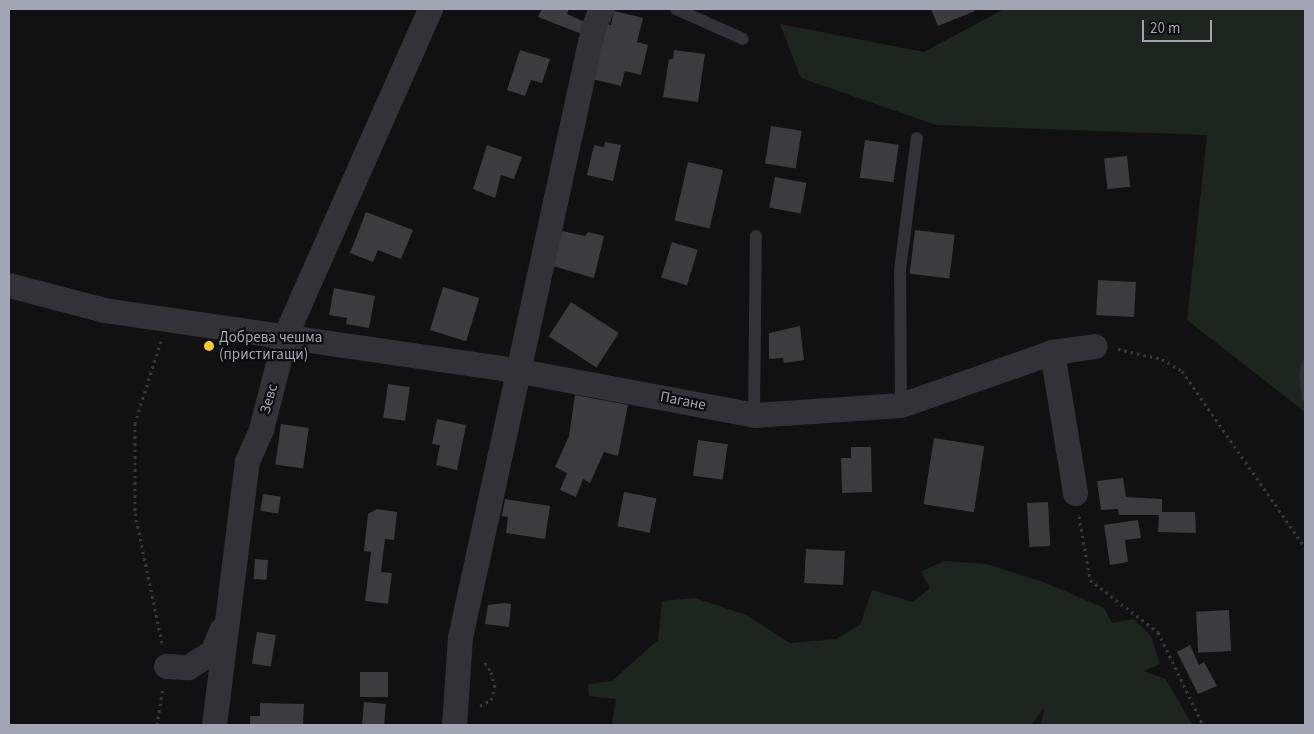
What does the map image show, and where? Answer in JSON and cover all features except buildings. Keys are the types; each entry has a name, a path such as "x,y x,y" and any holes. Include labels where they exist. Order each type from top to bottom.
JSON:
{"street":[{"name":"Зевс","path":"214,725 225,624 239,542 247,460 261,428 285,336 430,9"},
{"path":"454,725 460,637 520,371 593,28 601,9"},
{"name":"Пагане","path":"9,285 104,310 520,371 754,415 901,405 1052,352 1095,346"},
{"path":"1052,352 1076,492"},
{"path":"166,666 188,667 212,652 225,624"}],"lane":[{"path":"676,9 743,39"},
{"path":"901,405 900,270 918,138"},
{"path":"754,415 756,236"}],"path":[{"path":"157,725 166,666 135,504 136,422 168,319"},
{"path":"1095,346 1162,359 1182,371 1305,547"},
{"path":"1076,492 1090,580 1158,632 1203,725"}],"shaded area":[{"path":"1004,9 1305,9 1305,412 1187,320 1207,135 936,125 801,78 780,24 924,52"},
{"path":"945,561 987,564 1046,583 1104,608 1112,623 1134,619 1151,636 1160,664 1143,671 1166,679 1192,725 1041,725 1044,707 1032,725 612,725 616,699 589,696 588,684 612,681 658,640 662,601 695,598 746,615 790,643 836,639 860,625 872,590 913,602 930,588 921,571"}],"waterway":[{"path":"1305,362 1302,374 1305,397"}],"place":[{"name":"Добрева чешма (пристигащи)","path":"209,346"}]}
